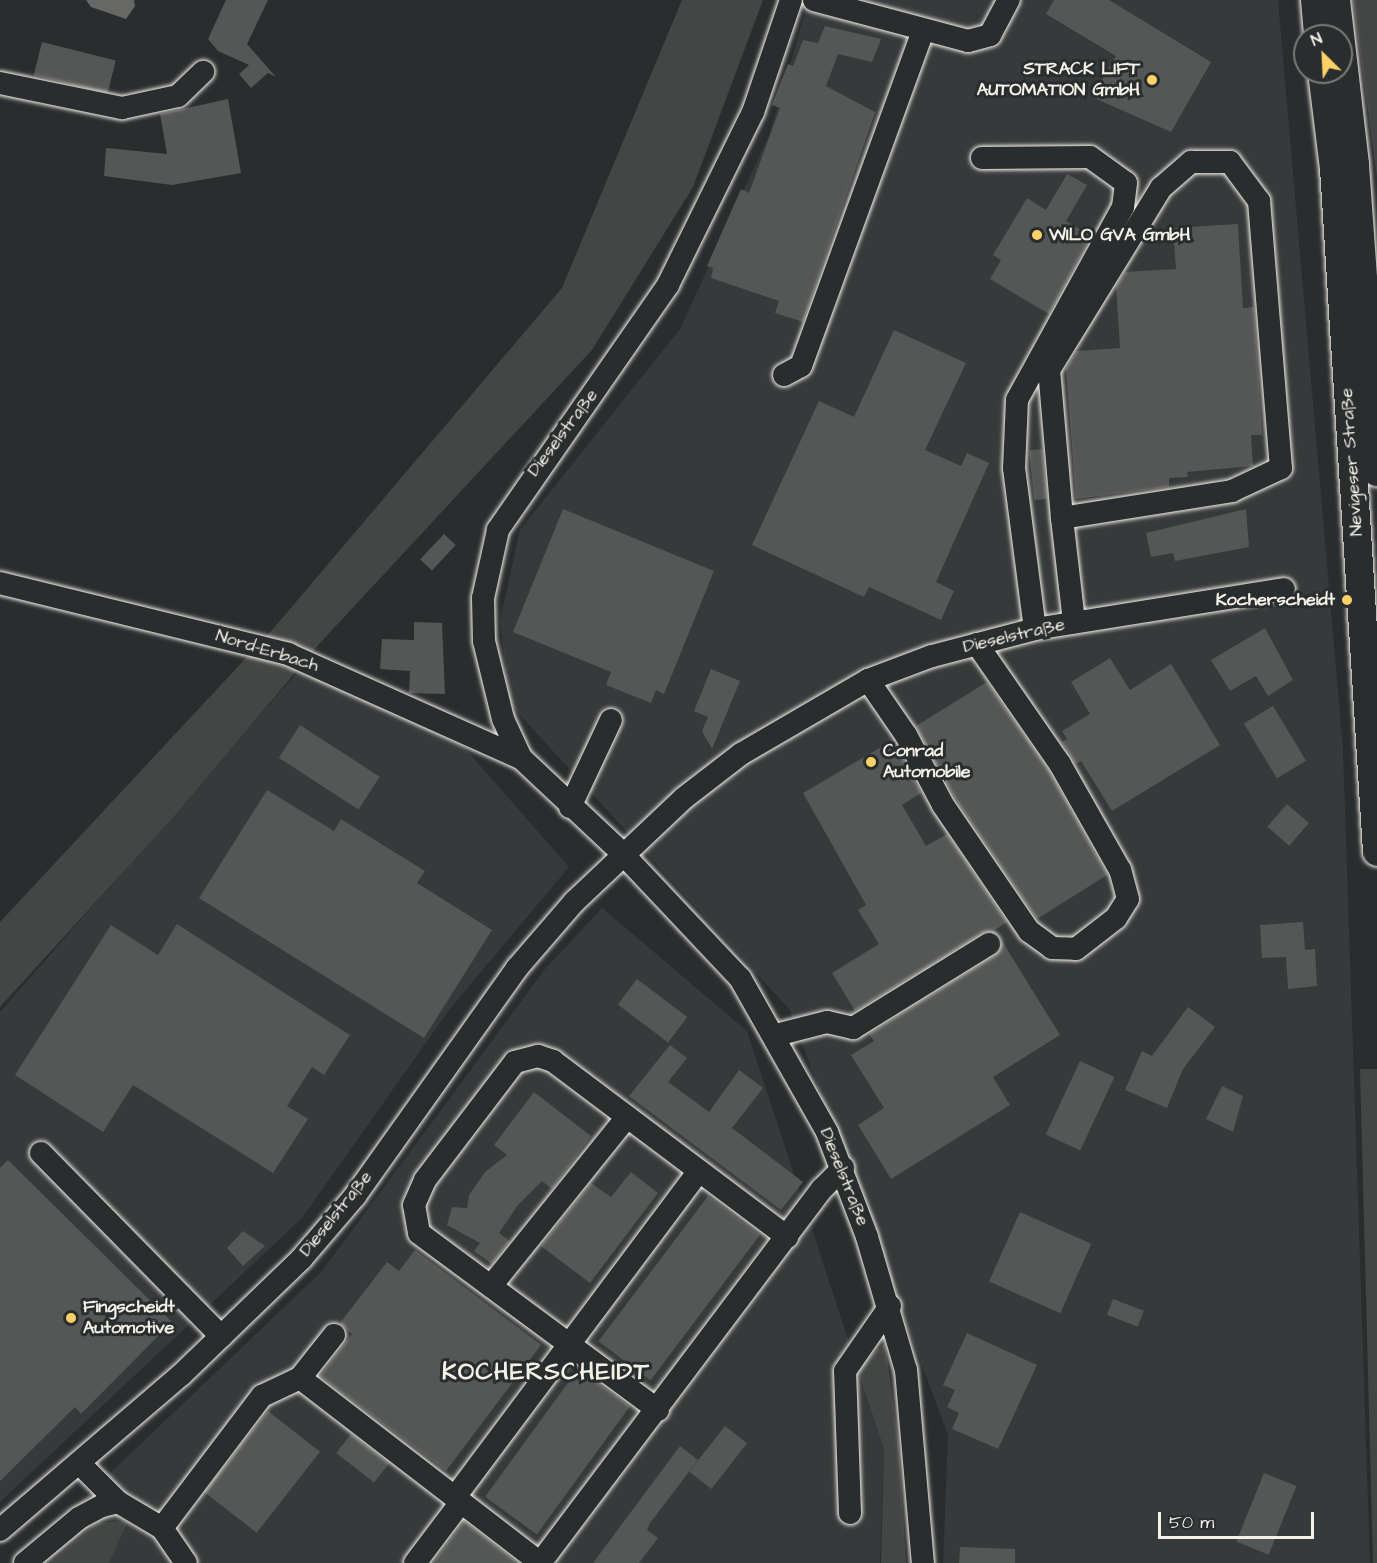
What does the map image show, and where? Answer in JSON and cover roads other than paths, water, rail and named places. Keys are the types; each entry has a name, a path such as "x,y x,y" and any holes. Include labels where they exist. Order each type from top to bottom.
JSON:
{"main road":[{"path":"1315,0 1317,24"},
{"name":"Nevigeser Straße","path":"1336,0 1354,165 1377,472"},
{"name":"Nevigeser Straße","path":"1324,84 1334,168 1377,852"}],"street":[{"name":"Dieselstraße","path":"791,0 753,112 668,285 498,530 483,598 484,641 503,719 521,758 570,807 622,853 740,978 776,1035 843,1168 890,1306 916,1439 923,1563"},
{"path":"814,0 861,7 923,32 981,41 1001,21 1009,0"},
{"path":"784,375 801,366 923,32"},
{"path":"0,83 122,108 178,96 203,72"},
{"path":"982,158 1090,157 1126,183 1123,207 1017,400 1014,468 1035,629"},
{"path":"1062,518 1232,491 1281,468 1259,201 1230,162 1191,162 1161,188 1049,370 1062,518 1074,622"},
{"name":"Nord-Erbach","path":"0,583 288,654 521,758"},
{"name":"Dieselstraße","path":"0,1530 221,1336 328,1230 518,968 622,853 741,754 868,680 977,644 1074,622 1284,589"},
{"path":"868,680 906,735 943,805 1029,931 1052,948 1076,949 1116,918 1128,899 1120,870 1060,764 977,644"},
{"path":"570,807 611,720"},
{"path":"776,1035 827,1022 853,1028 989,944"},
{"path":"658,1410 419,1233 414,1205 425,1180 515,1062 527,1055 553,1061 787,1237"},
{"path":"491,1286 627,1117"},
{"path":"41,1153 221,1336"},
{"path":"300,1378 540,1563 787,1237 843,1168"},
{"path":"415,1563 569,1344 699,1171"},
{"path":"849,1513 845,1371 890,1306"},
{"path":"162,1528 262,1396 300,1378 334,1335"},
{"path":"79,1463 118,1502 162,1528 186,1563"},
{"path":"25,1563 79,1518 118,1502"}],"place":[{"name":"STRACK LIFT AUTOMATION GmbH","path":"1152,80"},
{"name":"WILO GVA GmbH","path":"1037,235"},
{"name":"Kocherscheidt","path":"1347,600"},
{"name":"Conrad Automobile","path":"871,762"},
{"name":"Fingscheidt Automotive","path":"71,1318"}],"district":[{"name":"KOCHERSCHEIDT","path":"546,1373"}]}
